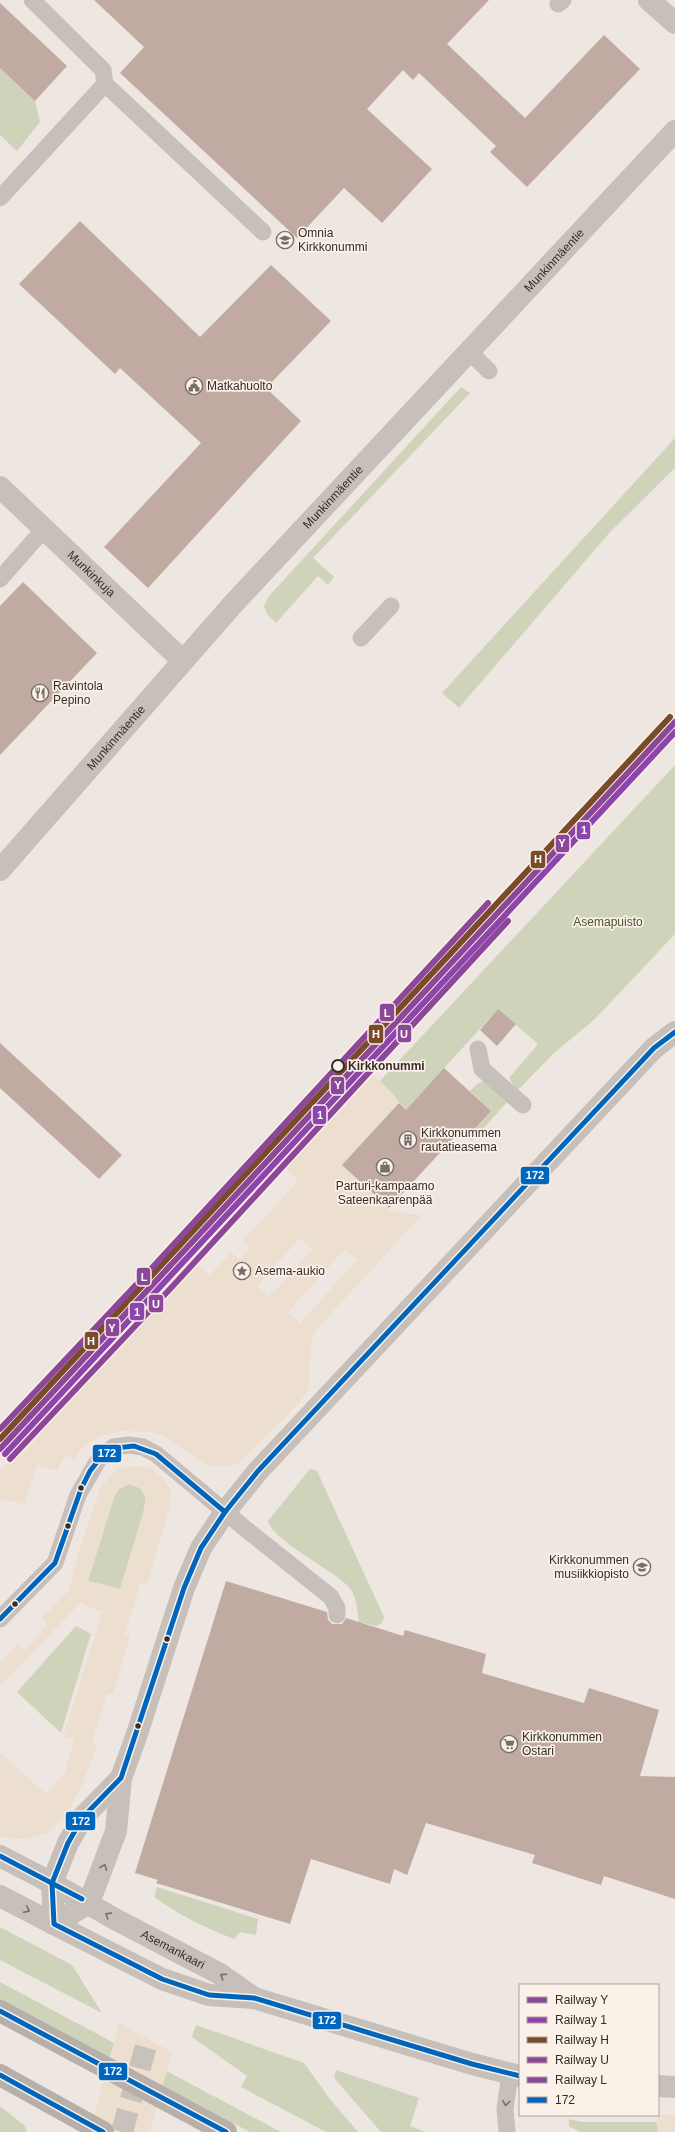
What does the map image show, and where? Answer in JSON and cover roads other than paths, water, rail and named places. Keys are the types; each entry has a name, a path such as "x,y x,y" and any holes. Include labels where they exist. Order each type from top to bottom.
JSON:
{"main road":[{"path":"0,2011 226,2132"},
{"path":"0,2075 103,2132"}],"street":[{"path":"649,0 675,23"},
{"name":"Munkinmäentie","path":"0,870 240,597 675,131"},
{"name":"Munkinkuja","path":"0,487 183,661"},
{"path":"121,1778 83,1817 68,1843 52,1883 54,1924 89,1903 116,1831 121,1778 136,1737 184,1588 201,1548 224,1512 258,1471 654,1048 675,1032"},
{"name":"Asemankaari","path":"0,1856 89,1903 113,1918 220,1974 254,1998"},
{"name":"Asemankaari","path":"0,1896 162,1979 209,1995 254,1998 515,2075"},
{"path":"659,2086 675,2087"}],"lane":[{"path":"32,0 103,70 105,84 263,232"},
{"path":"0,198 105,84"},
{"path":"469,352 490,372"},
{"path":"0,579 44,529"},
{"path":"361,638 391,606"},
{"path":"478,1049 482,1068 523,1105"},
{"path":"0,1619 56,1563 78,1495 86,1478 100,1457 114,1448 136,1446 156,1454 224,1512 331,1597 337,1608 337,1615"},
{"path":"507,2132 505,2109 515,2075"}],"tunnel":[{"path":"122,2132 148,2039"}],"rail line":[{"name":"H","path":"0,1439 670,717"},
{"name":"Y","path":"0,1449 675,722"},
{"name":"1","path":"5,1454 675,732"},
{"name":"L","path":"0,1429 150,1270 488,903"},
{"name":"U","path":"10,1459 170,1289 508,921"}],"place":[{"name":"Omnia Kirkkonummi","path":"285,240"},
{"name":"Matkahuolto","path":"194,386"},
{"name":"Ravintola Pepino","path":"40,693"},
{"name":"Kirkkonummi","path":"338,1066"},
{"name":"Kirkkonummen rautatieasema","path":"408,1140"},
{"name":"Parturi-kampaamo Sateenkaarenpää","path":"385,1167"},
{"name":"Asema-aukio","path":"242,1271"},
{"name":"Kirkkonummen musiikkiopisto","path":"642,1567"},
{"name":"Kirkkonummen Ostari","path":"509,1744"}],"park label":[{"name":"Asemapuisto","path":"608,922"}]}
